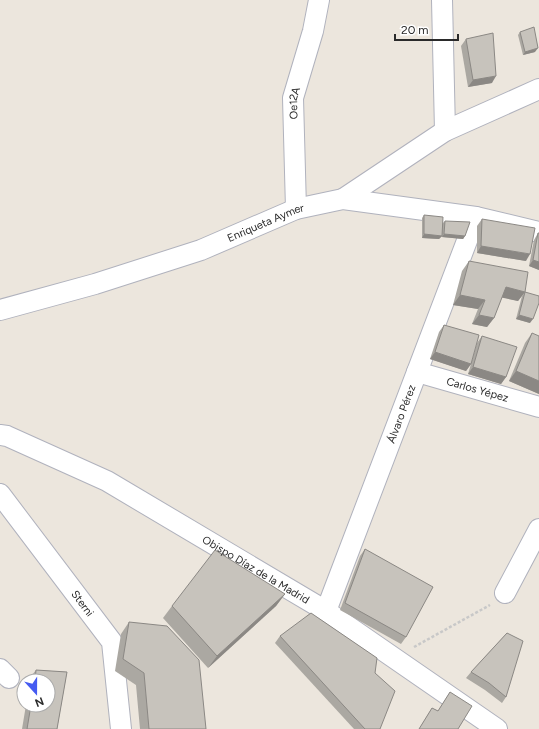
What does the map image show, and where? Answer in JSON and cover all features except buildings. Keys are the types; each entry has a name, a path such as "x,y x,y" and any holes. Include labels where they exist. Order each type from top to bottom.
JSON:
{"street":[{"name":"Oe12A","path":"296,209 293,98 313,31 318,0"},
{"path":"442,0 445,131"},
{"path":"343,199 445,131 539,89"},
{"name":"Enriqueta Aymer","path":"0,310 95,284 201,250 296,209 343,199 476,217 539,232"},
{"name":"Álvaro Pérez","path":"326,611 476,217"},
{"name":"Carlos Yépez","path":"417,372 539,407"},
{"name":"Obispo Díaz de la Madrid","path":"0,435 7,436 107,481 326,611 497,729"},
{"name":"Sterni","path":"0,494 112,642 121,729"},
{"path":"505,593 539,529"}],"path":[{"path":"408,667 414,646 504,598 505,593"}]}
